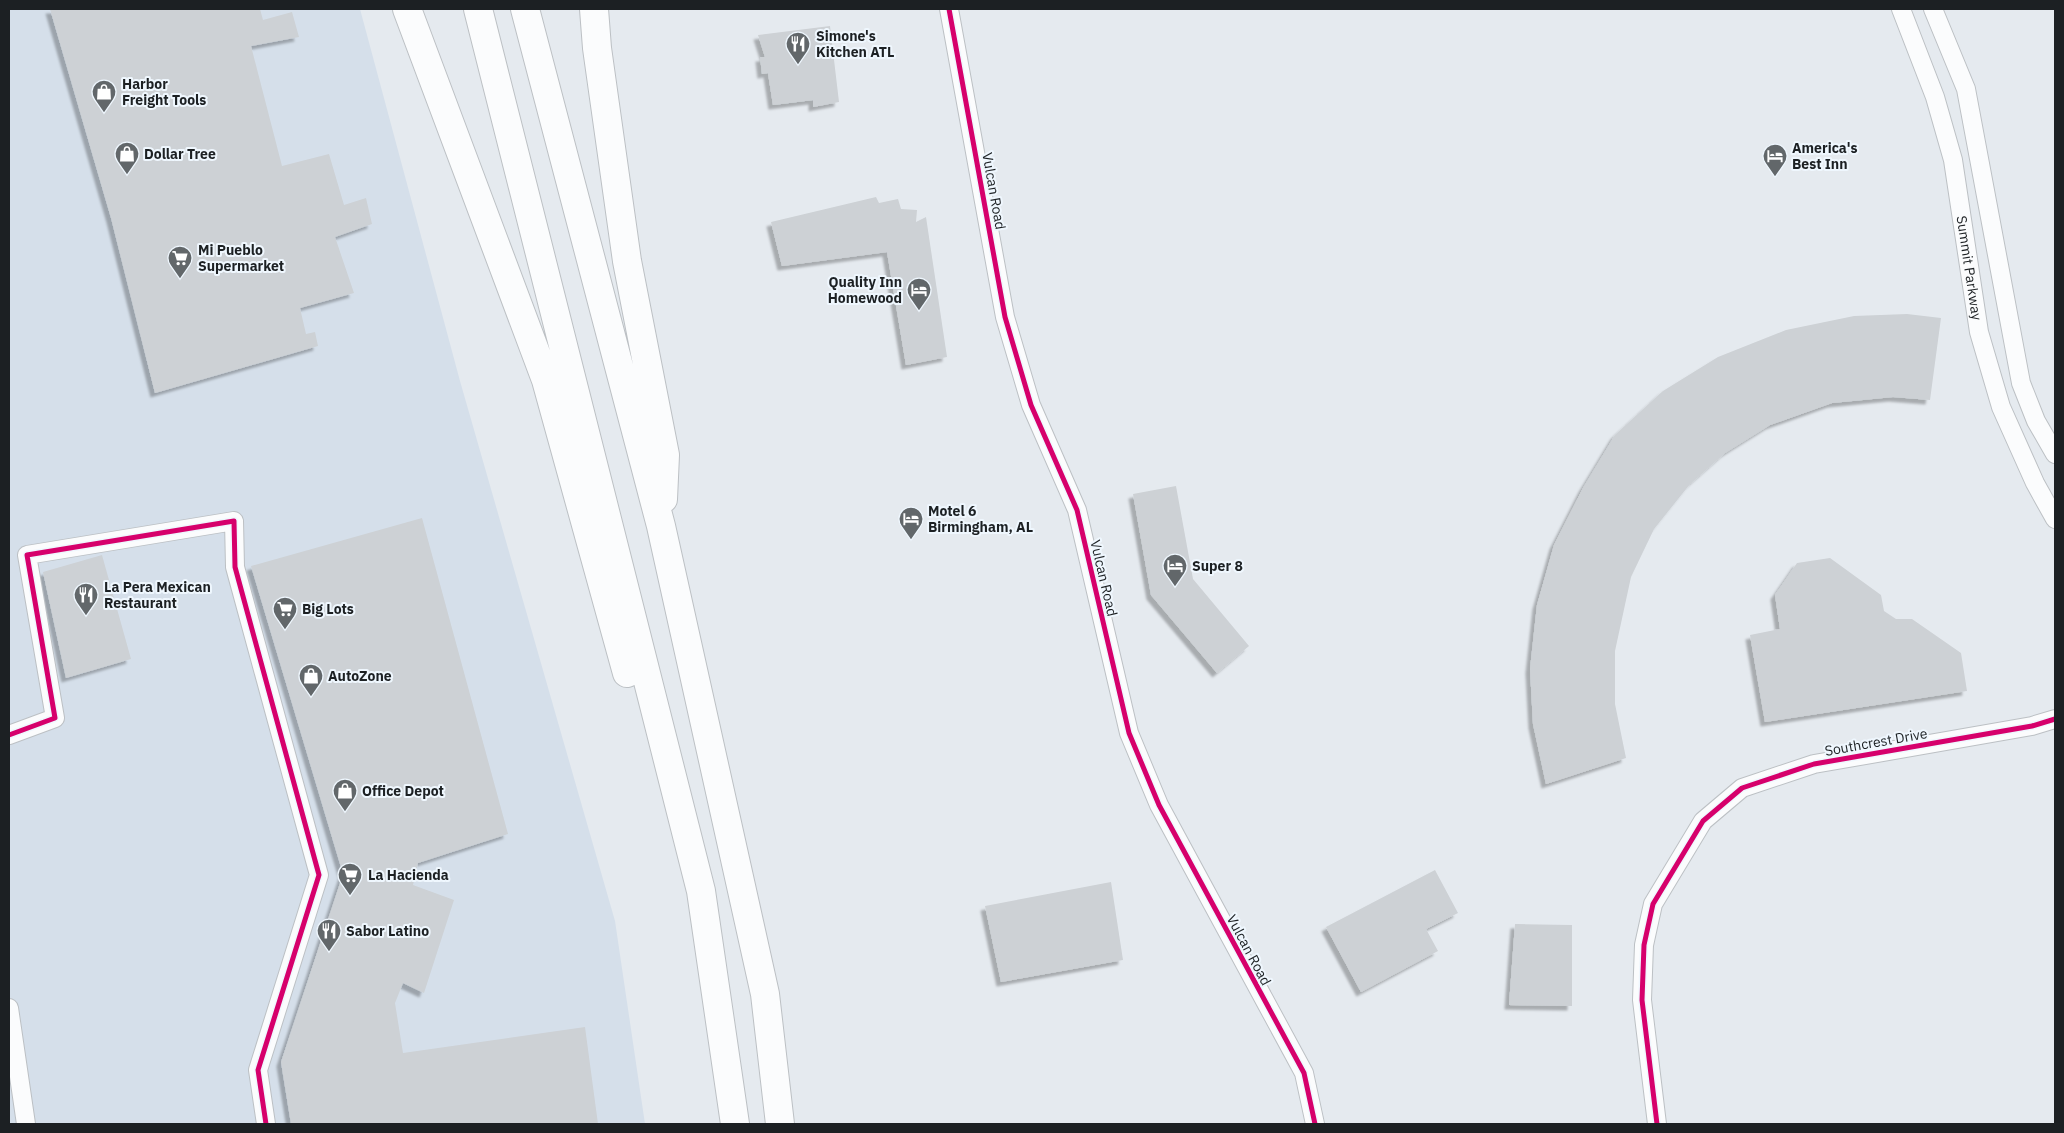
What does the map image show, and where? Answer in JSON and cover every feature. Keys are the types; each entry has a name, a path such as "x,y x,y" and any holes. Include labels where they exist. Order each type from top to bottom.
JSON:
{"highway":[{"path":"407,9 546,380 662,798 701,891"},
{"path":"478,9 701,891 735,1124"},
{"path":"525,9 662,526 765,994 780,1124"},
{"path":"594,9 597,48 627,262 665,455 662,526"}],"street":[{"name":"Vulcan Road","path":"949,9 1005,317 1031,405 1077,510 1129,733 1159,805 1304,1073 1315,1124"},
{"name":"Summit Parkway","path":"1901,9 1935,96 1953,160 1979,332 1999,400 2035,482 2055,519"},
{"name":"Summit Parkway","path":"1933,9 1966,89 2021,383 2036,421 2055,454"},
{"path":"9,735 55,718 27,555 234,521 235,567 319,875 258,1070 266,1124"},
{"name":"Southcrest Drive","path":"1657,1124 1642,1000 1644,945 1653,904 1702,821 1742,788 1814,764 2032,726 2055,719"},
{"path":"9,1008 26,1124"}],"shaded area":[{"path":"9,9 360,9 460,381 615,921 645,1124 9,1124"}],"building":[{"path":"50,9 260,9 263,20 292,12 299,37 251,46 282,166 329,154 344,205 366,198 372,224 335,237 354,293 300,308 306,334 315,332 318,346 155,393 111,218"},
{"name":"Simone's Kitchen ATL","path":"830,26 839,102 813,107 813,100 773,105 768,73 762,74 760,57 765,57 758,35"},
{"name":"Quality Inn Homewood","path":"876,197 879,203 898,199 901,209 917,210 916,222 926,217 947,357 906,365 887,252 782,266 771,222"},
{"path":"1907,314 1941,318 1930,400 1893,397 1832,403 1770,425 1725,453 1690,484 1654,529 1631,577 1615,651 1615,704 1626,758 1546,784 1533,724 1530,669 1537,605 1554,545 1583,488 1615,435 1663,391 1718,357 1786,330 1854,316"},
{"name":"Super 8","path":"1176,486 1193,579 1249,646 1217,673 1151,595 1133,494"},
{"path":"422,518 508,834 418,863 413,885 454,900 424,993 403,983 395,1003 403,1053 585,1027 598,1124 291,1124 281,1062 343,874 251,566"},
{"name":"La Pera Mexican Restaurant","path":"102,555 131,659 66,678 43,572"},
{"path":"1830,558 1881,595 1884,611 1896,619 1912,619 1961,653 1967,691 1765,722 1750,635 1780,629 1775,595 1797,563"},
{"path":"1435,870 1458,913 1426,929 1438,951 1361,992 1326,927"},
{"path":"1111,882 1123,960 1001,982 985,906"},
{"path":"1515,924 1572,925 1572,1006 1509,1005"}],"cycle path":[{"path":"949,9 1005,317 1031,405 1077,510 1129,733 1159,805 1304,1073 1315,1124"},
{"path":"9,735 55,718 27,555 234,521 235,567 319,875 258,1070 266,1124"},
{"path":"1657,1124 1642,1000 1644,945 1653,904 1703,821 1742,788 1814,764 2032,726 2055,719"}],"place":[{"name":"Simone's Kitchen ATL","path":"798,65"},
{"name":"Harbor Freight Tools","path":"104,113"},
{"name":"Dollar Tree","path":"127,175"},
{"name":"America's Best Inn","path":"1775,177"},
{"name":"Mi Pueblo Supermarket","path":"180,279"},
{"name":"Quality Inn Homewood","path":"919,311"},
{"name":"Motel 6 Birmingham, AL","path":"911,540"},
{"name":"Super 8","path":"1175,587"},
{"name":"La Pera Mexican Restaurant","path":"86,616"},
{"name":"Big Lots","path":"285,630"},
{"name":"AutoZone","path":"311,697"},
{"name":"Office Depot","path":"345,812"},
{"name":"La Hacienda","path":"350,896"},
{"name":"Sabor Latino","path":"329,952"}]}
